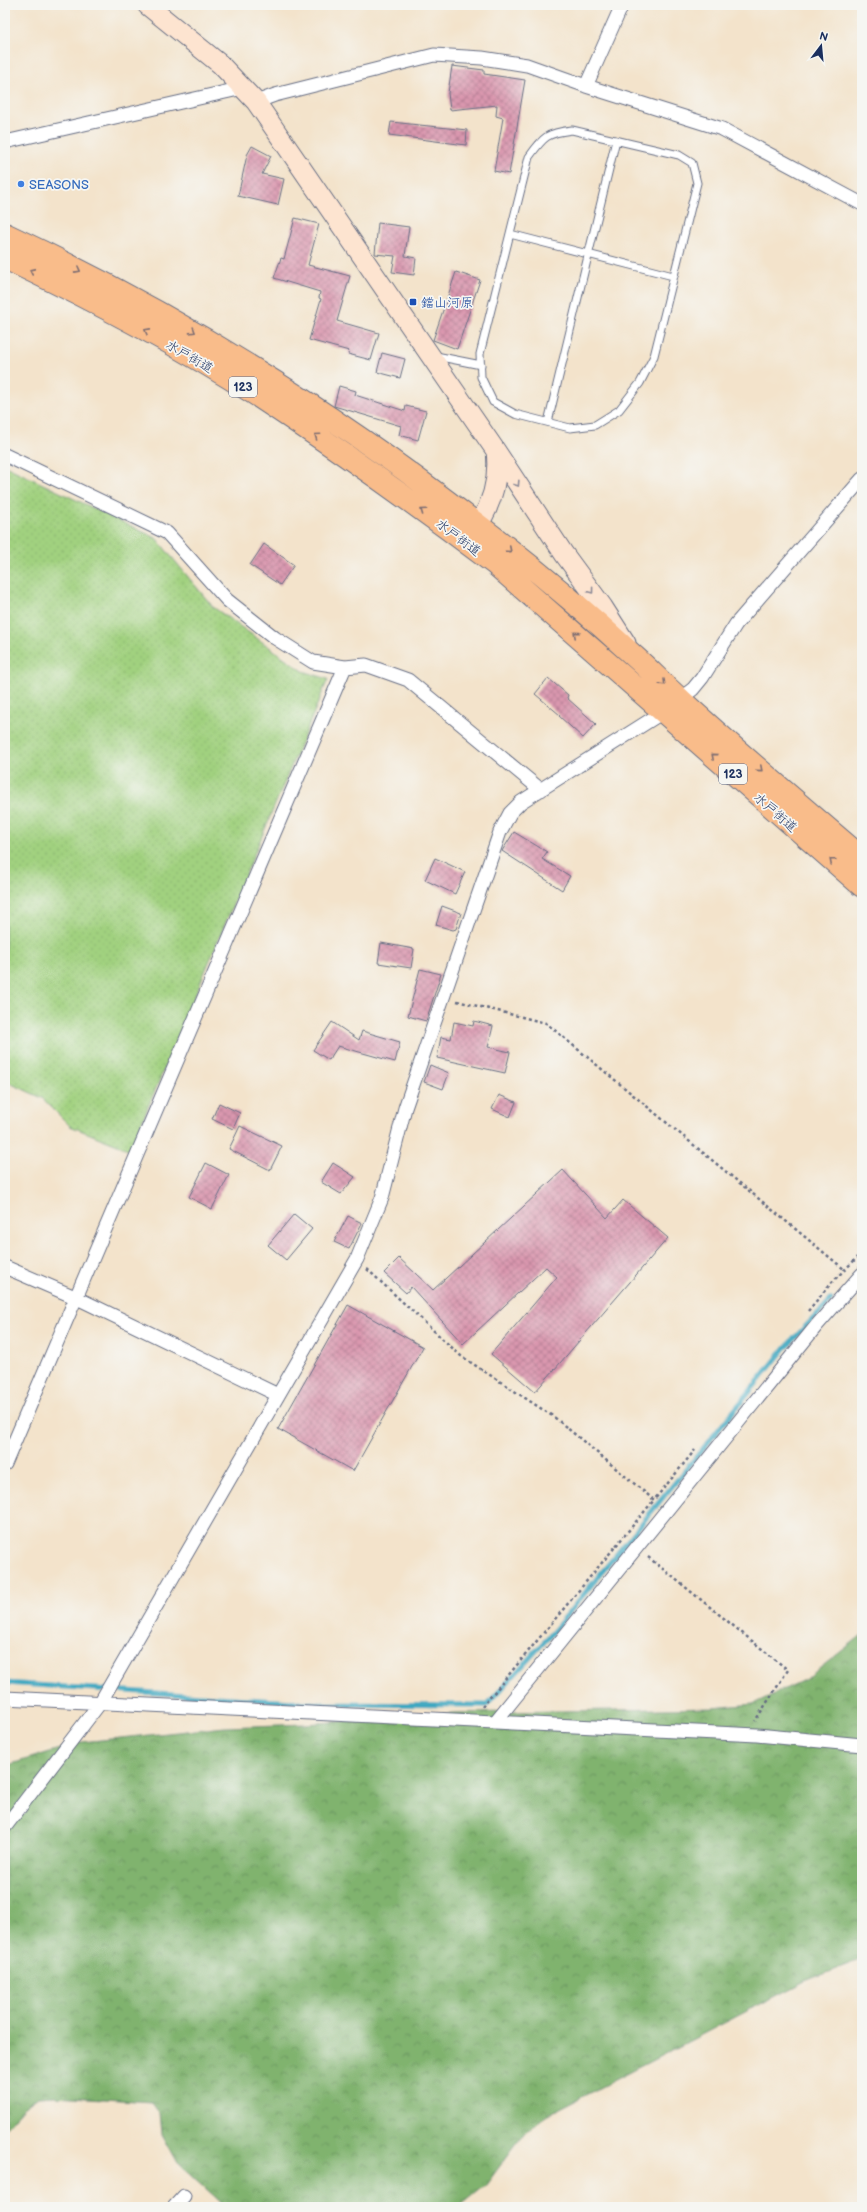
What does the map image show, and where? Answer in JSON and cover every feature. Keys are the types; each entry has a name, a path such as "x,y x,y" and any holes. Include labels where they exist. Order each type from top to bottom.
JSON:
{"highway":[{"name":"水戸街道","path":"5,234 60,260 185,326 321,412 434,491 473,534 495,564 862,858"},
{"name":"水戸街道","path":"5,258 67,287 173,345 254,394 473,534 635,656 671,706 862,886"}],"street":[{"path":"147,5 220,64 256,102 496,451 564,554 603,607 635,656"},
{"path":"586,86 622,5"},
{"path":"256,102 275,95 434,55 482,58 527,65 586,86 722,129 862,204"},
{"path":"5,142 243,88"},
{"path":"473,534 495,486 497,462 496,451"},
{"path":"5,455 167,533 227,600 275,638 313,662 345,667 366,666 408,680 541,790"},
{"path":"5,1827 100,1703 357,1259 382,1198 405,1108 500,832 514,809 521,802 671,706 693,689 702,678 736,624 862,479"},
{"path":"5,1464 345,667"},
{"path":"5,1267 77,1298 278,1395"},
{"path":"495,1722 817,1325 859,1277"},
{"path":"5,1698 746,1734 862,1745"},
{"path":"174,2207 184,2196"}],"lane":[{"path":"572,130 679,155 692,163 696,183 654,356 640,383 619,410 595,425 570,428 515,414 493,402 481,377 480,354 510,234 529,157 538,144 551,133 572,130"},
{"path":"548,422 616,140"},
{"path":"510,234 674,276"},
{"path":"430,355 481,365"}],"path":[{"path":"443,997 546,1023 844,1269 859,1277"},
{"path":"807,1312 844,1269 862,1252"},
{"path":"357,1259 461,1356 554,1417 654,1500"},
{"path":"473,1721 487,1699 699,1445"},
{"path":"636,1548 788,1670 746,1734"}],"green space":[{"path":"5,466 156,538 213,607 303,671 328,679 130,1150 70,1126 42,1098 5,1081"},
{"path":"862,1635 862,1959 805,1981 547,2115 525,2132 486,2185 459,2207 226,2207 178,2163 162,2134 160,2113 152,2102 55,2096 38,2097 23,2108 5,2128 5,1766 82,1742 225,1727 306,1724 455,1713 713,1708 753,1704 806,1679"}],"building":[{"path":"452,66 484,70 484,74 525,80 509,174 494,171 503,118 496,116 497,105 450,110 448,93"},
{"path":"391,122 467,130 466,145 389,135"},
{"path":"252,146 271,156 262,174 284,179 278,205 238,196 247,155"},
{"path":"295,218 319,224 308,265 350,276 337,321 379,333 371,360 348,354 349,351 309,340 321,299 319,298 320,292 274,278 281,258 284,259"},
{"path":"378,223 409,227 405,256 416,258 414,275 392,272 395,256 375,254"},
{"path":"456,272 480,280 457,349 433,340"},
{"path":"382,353 405,359 400,378 377,372"},
{"path":"339,386 356,391 355,395 405,411 406,406 426,411 418,440 399,435 401,426 334,406"},
{"path":"264,544 294,565 280,585 250,565"},
{"path":"548,678 568,695 567,698 596,724 583,738 559,716 560,715 535,694"},
{"path":"514,832 547,852 542,859 570,876 562,890 502,851"},
{"path":"435,858 465,872 455,894 425,880"},
{"path":"442,906 461,913 456,929 453,930 436,925"},
{"path":"381,943 414,949 411,968 378,963"},
{"path":"420,969 441,974 426,1021 408,1016"},
{"path":"474,1021 493,1026 488,1047 510,1052 505,1073 437,1058 441,1037 451,1039 454,1022 473,1026"},
{"path":"332,1022 359,1040 362,1031 400,1042 395,1062 338,1046 329,1060 313,1050"},
{"path":"430,1065 449,1073 443,1089 424,1082"},
{"path":"499,1095 516,1102 510,1117 492,1109"},
{"path":"219,1103 240,1113 233,1129 212,1119"},
{"path":"240,1126 282,1146 270,1170 229,1149"},
{"path":"206,1163 229,1175 212,1209 189,1197"},
{"path":"333,1163 355,1177 341,1194 321,1182"},
{"path":"563,1170 607,1218 623,1200 668,1238 535,1392 491,1354 557,1277 546,1267 463,1344 411,1287 406,1293 384,1273 399,1258 433,1290"},
{"path":"294,1214 312,1229 286,1260 268,1245"},
{"path":"348,1216 362,1223 349,1249 334,1242"},
{"path":"348,1305 423,1347 353,1471 278,1429"}],"waterway":[{"path":"5,1683 323,1704 487,1705 553,1632 786,1347 831,1300"}],"place":[{"name":"SEASONS","path":"21,184"},
{"name":"鐺山河原","path":"413,302"}]}
